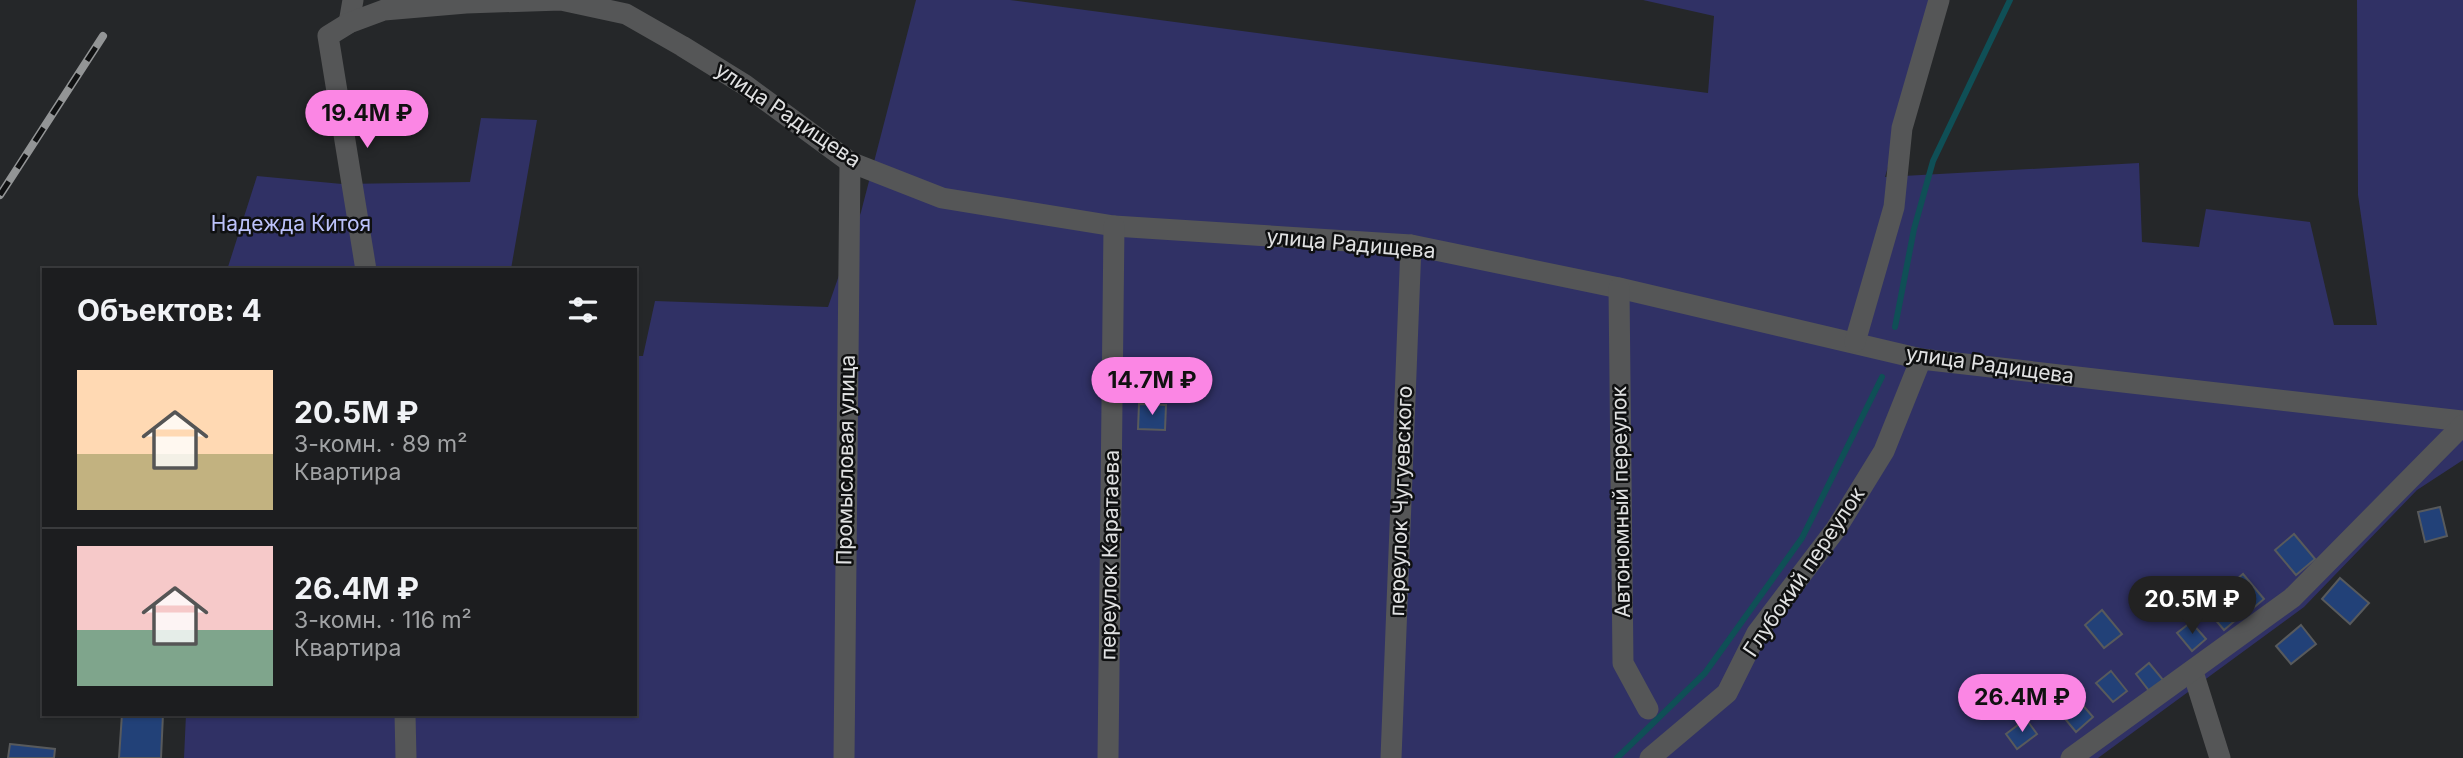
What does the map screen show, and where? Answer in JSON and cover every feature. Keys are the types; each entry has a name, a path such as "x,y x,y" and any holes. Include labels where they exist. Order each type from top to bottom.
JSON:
{"street":[{"path":"349,23 354,0"},
{"name":"улица Радищева","path":"366,268 328,36 349,23 384,10 561,0 626,14 745,85 850,162 942,198 1114,226 1411,245 1619,288 1921,359 2463,423"},
{"path":"1855,342 1894,207 1902,128 1938,0"},
{"name":"Промысловая улица","path":"844,758 850,162"},
{"name":"переулок Каратаева","path":"1108,758 1114,226"},
{"name":"переулок Чугуевского","path":"1391,758 1411,245"},
{"name":"Автономный переулок","path":"1619,288 1623,663 1648,709"},
{"name":"Глубокий переулок","path":"1650,758 1727,693 1757,633 1836,529 1884,451 1921,359"},
{"path":"2071,758 2292,598 2463,423"},
{"path":"2193,672 2220,758"},
{"path":"405,716 406,758"}],"green space":[{"path":"916,0 1010,0 1708,93 1714,16 1643,0 1936,0 1885,177 2139,163 2142,242 2199,247 2206,209 2310,222 2334,325 2377,325 2358,195 2357,0 2463,0 2463,460 2417,490 2304,607 2098,758 184,758 186,716 637,716 637,356 643,356 655,301 828,307 861,212"},
{"name":"Надежда Китоя","path":"481,118 537,120 511,268 228,268 257,176 342,184 470,182"}],"building":[{"path":"1139,404 1166,405 1165,430 1138,429"},
{"path":"2440,507 2447,536 2425,542 2418,512"},
{"path":"2294,534 2315,559 2296,575 2275,550"},
{"path":"2243,574 2264,599 2245,615 2224,590"},
{"path":"2340,578 2369,603 2350,624 2322,599"},
{"path":"2222,601 2237,619 2224,630 2209,612"},
{"path":"2102,610 2122,634 2104,648 2085,625"},
{"path":"2191,622 2206,639 2192,651 2177,633"},
{"path":"2301,625 2316,644 2291,664 2276,646"},
{"path":"2149,663 2164,681 2150,692 2136,674"},
{"path":"2111,671 2127,691 2113,702 2096,683"},
{"path":"2073,694 2093,717 2076,732 2056,708"},
{"path":"122,716 163,716 161,758 119,758"},
{"path":"2026,719 2037,734 2017,749 2006,734"},
{"path":"10,744 55,749 54,758 8,758"}],"waterway":[{"path":"1895,327 1914,229 1933,161 2010,0"},
{"path":"1617,758 1705,673 1802,538 1882,377"}],"railway":[{"path":"0,195 103,36"}]}
